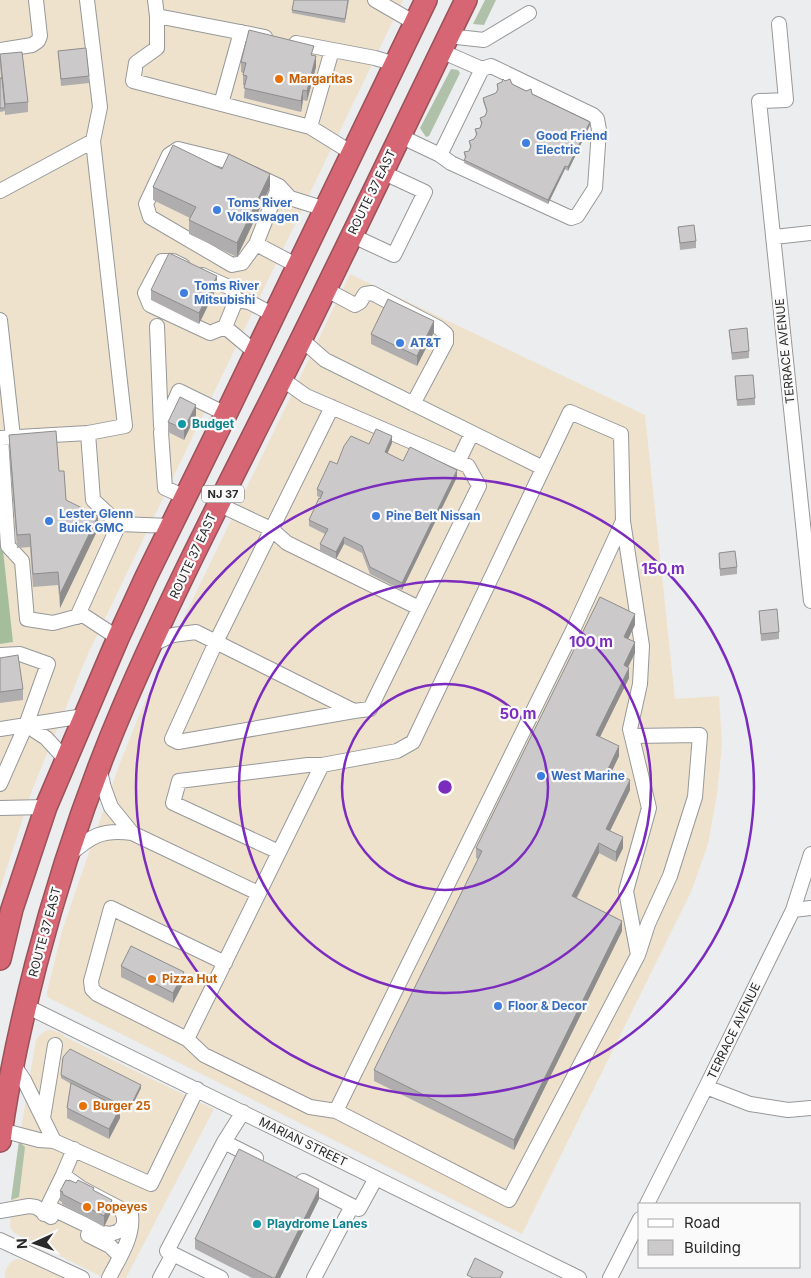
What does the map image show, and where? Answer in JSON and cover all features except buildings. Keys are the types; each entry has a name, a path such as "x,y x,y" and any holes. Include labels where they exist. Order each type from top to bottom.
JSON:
{"highway":[{"name":"NJ 37","path":"0,959 6,907 46,807 118,638 426,0"},
{"name":"ROUTE 37 EAST","path":"1,1136 13,1064 51,909 66,857 123,707 218,504 282,378 466,0"}],"street":[{"path":"0,50 32,45 38,41 40,36 36,0"},
{"path":"87,0 100,107 93,141 125,426 88,433 1,438 8,546 22,561 27,619 53,622 83,616 118,638"},
{"path":"155,0 157,48 136,63 133,81 310,127 352,153"},
{"path":"375,0 415,23"},
{"path":"444,44 484,40 529,13"},
{"path":"157,16 375,58 395,64"},
{"name":"TERRACE AVENUE","path":"779,24 786,100 759,101 811,601"},
{"path":"221,104 241,32"},
{"path":"444,44 482,69"},
{"path":"310,127 332,50"},
{"path":"400,136 451,162 572,218 577,216 593,191 599,130 593,115 491,66 482,69 440,155"},
{"path":"0,191 93,141"},
{"path":"279,186 256,244 242,262 232,265 150,218 146,204 169,155 178,149 223,160 279,186 290,198 325,209"},
{"path":"351,236 394,255 425,192 382,172"},
{"path":"774,237 811,233"},
{"path":"256,244 298,266"},
{"path":"162,261 172,261 231,288 236,300 225,327 210,333 150,305 145,293 162,261"},
{"path":"325,289 355,304 360,302 365,294 372,293 439,328 446,334 446,342 413,404"},
{"path":"236,300 249,302 274,315"},
{"path":"0,320 13,437"},
{"path":"158,326 161,432 165,488 184,498"},
{"path":"225,327 256,353"},
{"path":"301,339 325,360 543,468"},
{"path":"282,378 306,396 468,466 479,486 370,709 178,742 172,739 216,642 332,408"},
{"path":"160,383 226,414"},
{"path":"161,432 179,391"},
{"path":"279,852 173,803 179,781 308,765 322,765 397,751 413,742 570,412 620,434 624,521 642,646 640,684 630,729 649,808 626,891 638,955"},
{"path":"88,433 93,500 119,524 171,526"},
{"path":"458,462 472,433"},
{"path":"218,504 271,529 288,543 419,608"},
{"path":"336,1111 573,630 624,521"},
{"path":"77,617 119,524"},
{"path":"151,645 173,635 196,632 354,711"},
{"path":"0,655 20,654 48,664 26,725 0,784"},
{"path":"0,729 84,716"},
{"path":"26,725 46,738 67,761"},
{"path":"225,963 111,908 90,981 92,989 97,994 187,1038 204,1055 310,1107 336,1111 509,1200 638,955 648,924 670,876 695,796 700,736 632,736"},
{"path":"187,1038 322,765"},
{"path":"99,768 111,806 132,833"},
{"path":"0,808 46,807"},
{"path":"66,857 87,839 102,833 119,831 132,833 258,893"},
{"name":"TERRACE AVENUE","path":"648,1203 793,910 811,854"},
{"path":"793,910 811,908"},
{"name":"MARIAN STREET","path":"26,1006 579,1278"},
{"path":"43,1118 55,1045"},
{"path":"13,1064 54,1141"},
{"path":"706,1088 750,1104 788,1110 811,1108"},
{"path":"1,1136 54,1141 151,1184 197,1090"},
{"path":"221,1278 168,1252 224,1142 243,1112"},
{"path":"224,1142 266,1163"},
{"path":"44,1214 74,1149"},
{"path":"44,1214 55,1210 103,1234 119,1231 124,1225 124,1217 120,1209 81,1188 63,1175"},
{"path":"63,1175 85,1182 120,1199 128,1205 132,1214 129,1238 109,1278"},
{"path":"292,1176 359,1209 376,1178"},
{"path":"0,1211 29,1206 36,1207 44,1214 110,1246 120,1256"},
{"path":"314,1278 352,1206"},
{"path":"610,1278 638,1223"},
{"path":"0,1240 82,1278"},
{"path":"160,1278 173,1254"}],"shaded area":[{"path":"0,0 403,0 87,656 31,793 0,889 0,644 13,642 0,527"},
{"path":"350,274 645,415 675,699 719,696 722,744 717,794 708,844 691,892 522,1234 47,997 62,931 118,768 138,718 160,667"},
{"path":"45,1031 59,1032 65,1037 214,1109 126,1278 104,1278 14,1233 10,1227 11,1200 19,1141 36,1040"},
{"path":"16,1259 28,1261 63,1278 5,1278 5,1271 10,1263"}],"green space":[{"path":"485,0 496,0 484,25 473,24"},
{"path":"451,69 458,70 460,73 429,136 426,137 420,128"},
{"path":"2,541 13,642 0,644 0,542"},
{"path":"19,1141 25,1147 19,1197 11,1200"}],"place":[{"name":"Margaritas","path":"279,79"},
{"name":"Good Friend Electric","path":"526,143"},
{"name":"Toms River Volkswagen","path":"217,210"},
{"name":"Toms River Mitsubishi","path":"184,293"},
{"name":"AT&T","path":"400,343"},
{"name":"Budget","path":"182,424"},
{"name":"Pine Belt Nissan","path":"376,516"},
{"name":"Lester Glenn Buick GMC","path":"49,521"},
{"name":"West Marine","path":"541,776"},
{"name":"Pizza Hut","path":"152,979"},
{"name":"Floor & Decor","path":"498,1006"},
{"name":"Burger 25","path":"83,1106"},
{"name":"Popeyes","path":"87,1207"},
{"name":"Playdrome Lanes","path":"257,1224"}]}
